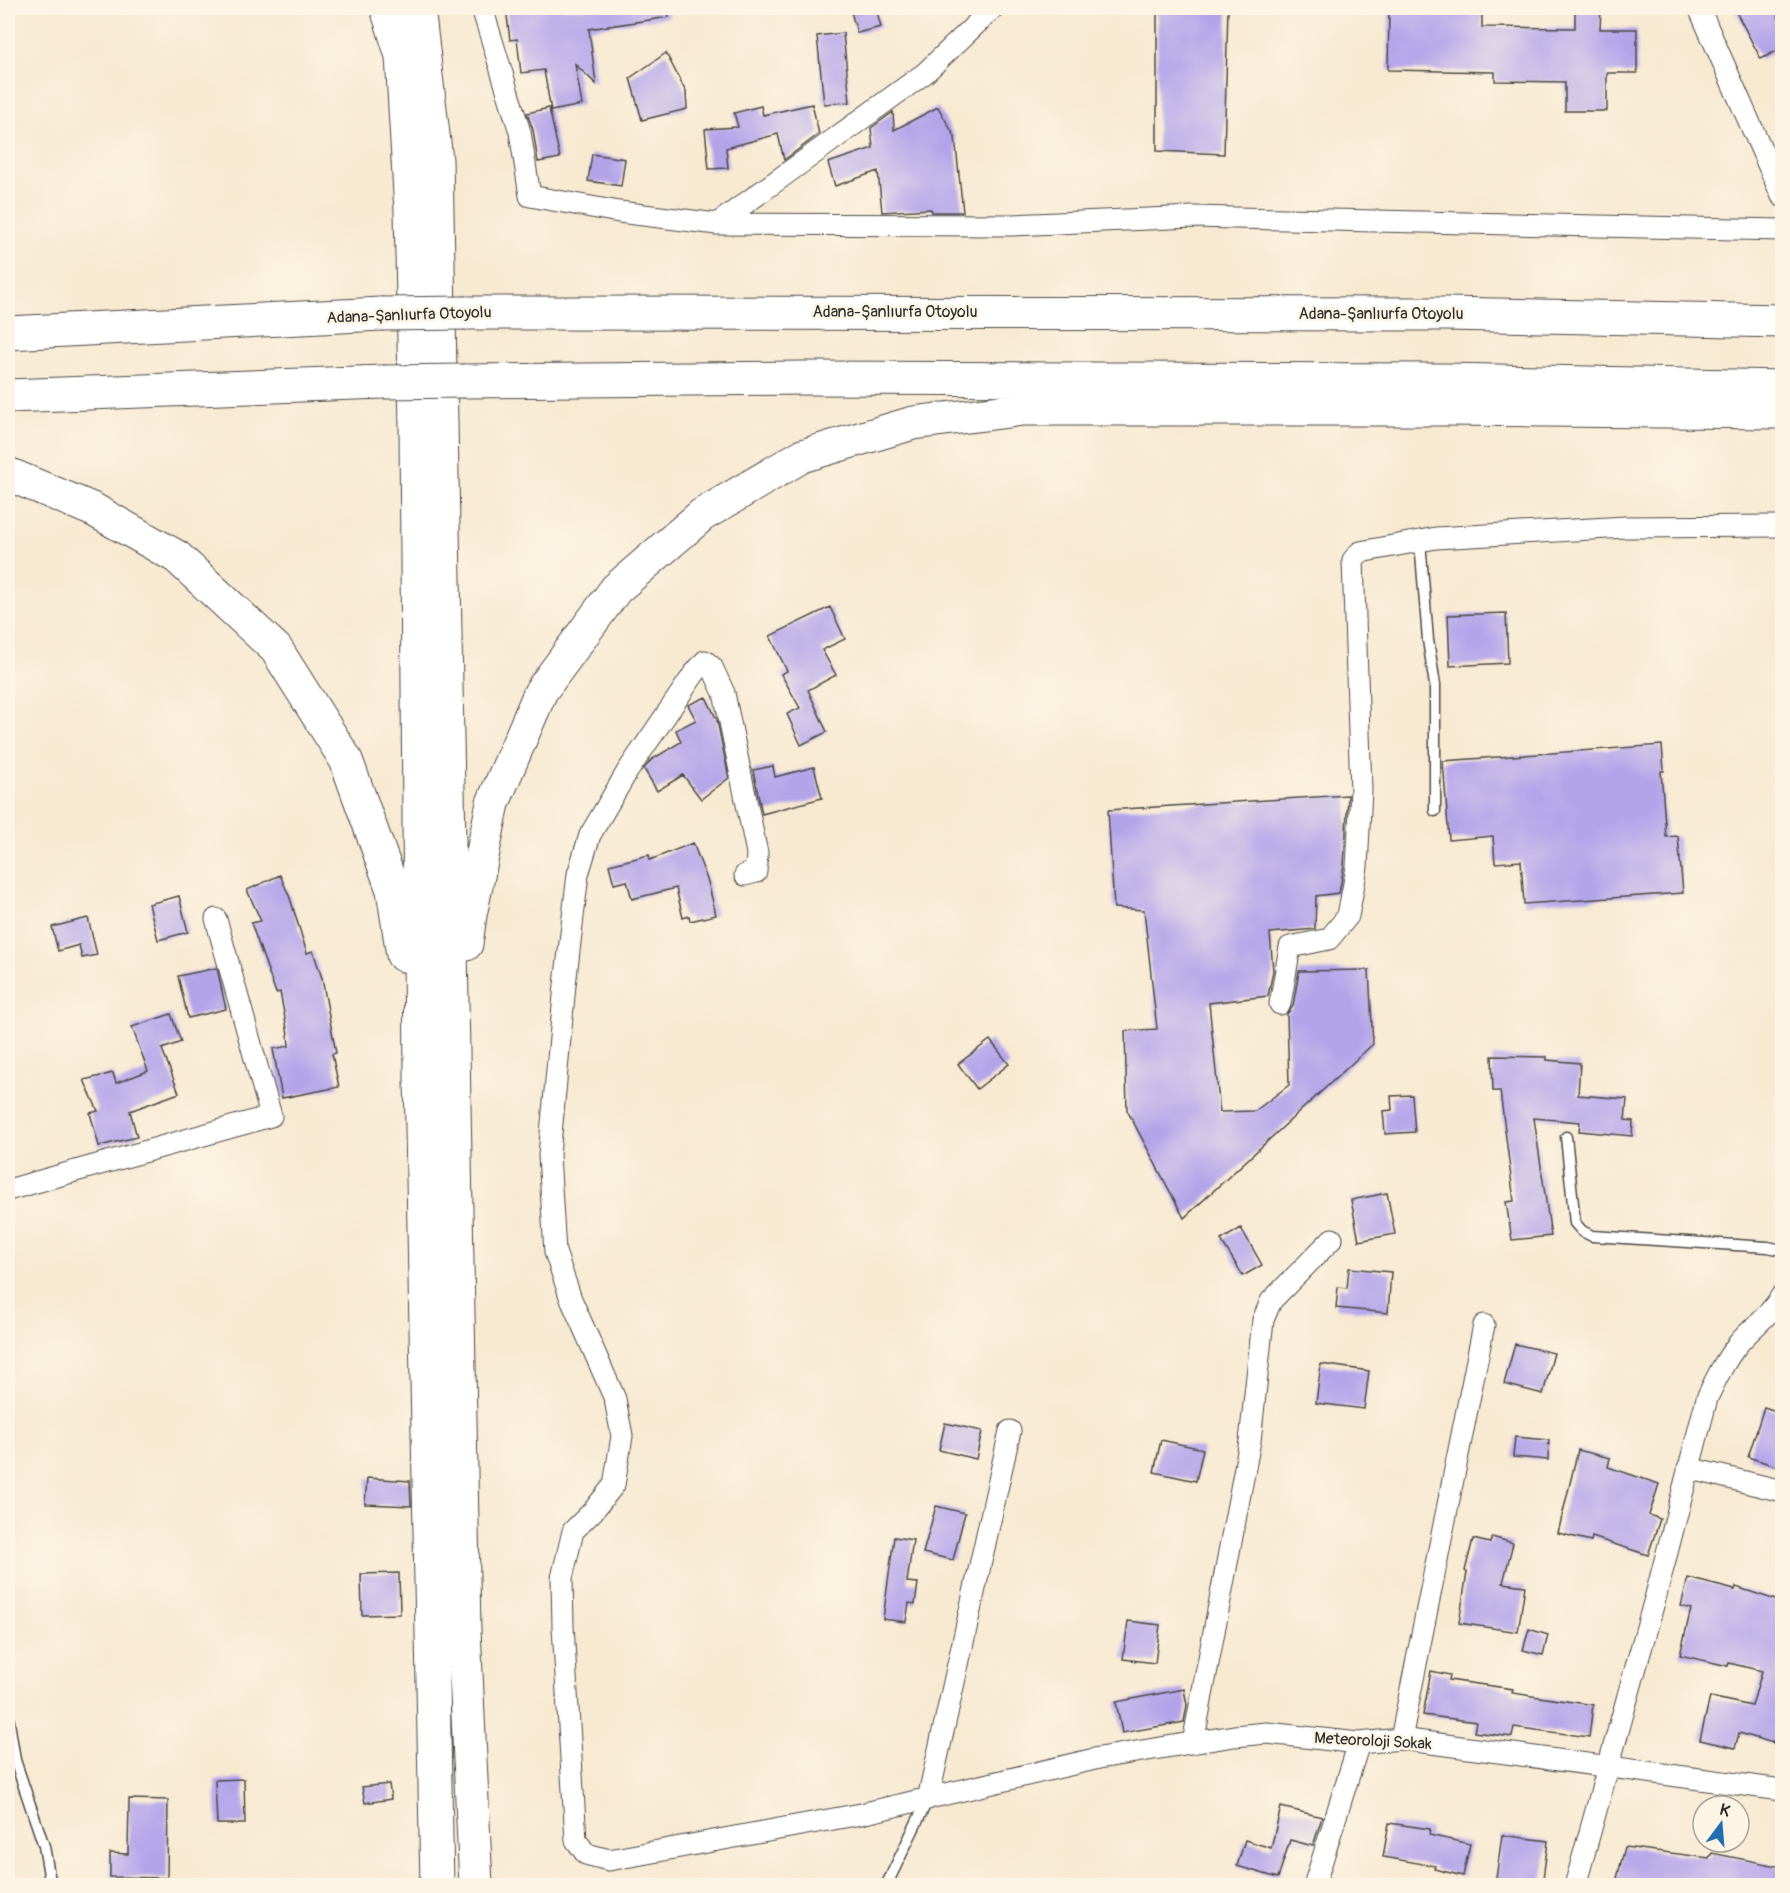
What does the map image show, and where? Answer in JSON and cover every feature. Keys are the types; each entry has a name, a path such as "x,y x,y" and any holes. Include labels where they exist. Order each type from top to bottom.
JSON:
{"highway":[{"path":"387,8 402,56 411,211 416,426 421,1076 437,1886"},
{"path":"416,8 419,16 436,160 464,1630 476,1886"},
{"name":"Adana-Şanlıurfa Otoyolu","path":"8,333 381,314 466,313 1445,314 1770,321"},
{"path":"8,316 381,314"},
{"path":"8,396 465,381 790,378 1372,380 1750,399 1782,412"},
{"path":"453,1062 470,915 493,803 541,691 616,589 702,515 802,456 914,423 1023,409 1443,409 1750,399 1782,387"},
{"path":"8,474 94,510 177,557 276,649 346,760 393,890 421,1076"}],"street":[{"path":"482,8 520,132 530,196 619,212 717,224 1012,225 1193,217 1782,230"},
{"path":"717,224 925,73 993,8"},
{"path":"1699,8 1782,196"},
{"path":"1280,1004 1290,947 1329,939 1348,916 1358,867 1361,790 1353,560 1360,552 1436,538 1626,527 1782,526"},
{"name":"Meteoroloji Sokak","path":"745,875 756,872 757,853 724,693 712,667 705,661 627,772 590,835 578,874 565,985 549,1155 555,1252 571,1299 615,1399 622,1436 614,1485 573,1531 562,1578 562,1627 576,1840 586,1854 609,1860 861,1815 1099,1758 1234,1736 1268,1733 1359,1743 1401,1739 1782,1790"},
{"path":"8,1190 271,1116 216,919"},
{"path":"1193,1743 1250,1441 1263,1320 1271,1301 1332,1239"},
{"path":"1575,1886 1653,1606 1707,1398 1720,1370 1738,1344 1780,1305"},
{"path":"1401,1739 1484,1325"},
{"path":"928,1799 1010,1431"},
{"path":"1688,1468 1782,1491"},
{"path":"1314,1886 1359,1743"}],"lane":[{"path":"1420,541 1428,640 1435,685 1435,811"},
{"path":"1566,1137 1575,1223 1581,1231 1592,1236 1768,1247 1782,1250"},
{"path":"8,1716 15,1760 44,1846 51,1886"},
{"path":"886,1886 928,1799"}],"building":[{"path":"506,8 668,8 669,17 589,29 596,84 575,64 582,105 551,111 544,70 521,73 517,39 510,40"},
{"path":"850,8 876,8 881,27 857,33"},
{"path":"1157,8 1228,8 1224,154 1157,151"},
{"path":"1575,8 1601,8 1600,29 1637,29 1637,73 1607,73 1607,111 1565,111 1565,82 1495,81 1495,72 1388,70 1389,10 1482,11 1482,27 1575,28"},
{"path":"1734,8 1774,8 1782,24 1782,48 1761,59"},
{"path":"843,33 850,102 824,104 817,36"},
{"path":"666,53 686,92 687,109 642,120 630,78"},
{"path":"812,104 819,134 784,160 778,134 726,148 728,168 709,169 705,129 738,127 734,113 761,106 763,115"},
{"path":"938,107 955,137 963,212 932,212 931,209 882,212 878,171 835,186 828,163 873,148 871,128 893,112 894,130"},
{"path":"549,108 560,158 538,162 533,130 527,113"},
{"path":"592,154 625,159 621,186 588,181"},
{"path":"830,607 845,639 822,650 836,675 808,690 827,732 801,745 787,714 800,708 781,674 787,671 770,636"},
{"path":"1506,613 1508,663 1450,666 1448,615"},
{"path":"706,697 717,720 729,778 701,799 683,775 657,791 644,769 651,760 681,742 676,730 696,720 688,705"},
{"path":"1662,745 1664,771 1661,771 1666,837 1678,836 1683,893 1524,904 1521,861 1495,863 1493,836 1449,840 1443,761"},
{"path":"773,766 775,777 814,767 822,798 762,814 753,770"},
{"path":"1348,795 1344,866 1339,893 1316,896 1315,929 1270,933 1273,971 1268,996 1209,1003 1220,1112 1255,1111 1289,1085 1287,1014 1293,1006 1299,971 1369,970 1373,1044 1184,1218 1127,1110 1125,1031 1157,1029 1144,910 1114,908 1108,810"},
{"path":"693,843 708,882 716,915 690,921 689,916 683,918 676,888 632,899 627,881 614,884 609,865 649,855 650,860"},
{"path":"280,875 290,898 307,953 313,951 322,978 336,1053 332,1054 339,1087 282,1098 273,1049 289,1046 288,1034 280,992 276,993 251,923 261,921 247,890"},
{"path":"179,896 188,932 158,940 149,904"},
{"path":"88,918 97,955 82,958 79,945 58,951 52,927"},
{"path":"217,968 226,1009 188,1018 178,976"},
{"path":"171,1014 181,1042 162,1049 179,1093 130,1111 137,1137 99,1146 90,1113 98,1111 84,1080 113,1073 116,1083 148,1071 132,1027"},
{"path":"990,1040 1009,1064 977,1089 958,1064"},
{"path":"1492,1056 1547,1057 1547,1060 1580,1063 1578,1095 1627,1099 1625,1120 1633,1121 1632,1136 1579,1131 1580,1122 1534,1118 1551,1236 1512,1240 1506,1202 1514,1201 1500,1091 1493,1091"},
{"path":"1412,1095 1415,1132 1385,1134 1383,1111 1392,1110 1391,1096"},
{"path":"1387,1193 1395,1234 1359,1241 1351,1200"},
{"path":"1241,1228 1262,1265 1243,1276 1221,1240"},
{"path":"1349,1268 1391,1272 1388,1313 1336,1308 1338,1287 1347,1288"},
{"path":"1515,1344 1554,1353 1543,1394 1504,1384"},
{"path":"1321,1364 1369,1371 1364,1409 1316,1403"},
{"path":"1764,1407 1782,1413 1782,1468 1748,1457"},
{"path":"945,1423 982,1431 976,1459 939,1450"},
{"path":"1515,1437 1549,1440 1548,1460 1513,1457"},
{"path":"1161,1440 1203,1449 1196,1481 1154,1472"},
{"path":"1578,1450 1610,1458 1608,1467 1659,1484 1649,1515 1660,1519 1648,1555 1592,1537 1591,1541 1558,1533"},
{"path":"367,1478 410,1481 411,1506 365,1504"},
{"path":"936,1506 965,1513 953,1560 923,1553"},
{"path":"894,1537 913,1540 907,1582 918,1583 915,1604 909,1603 906,1622 883,1619"},
{"path":"1492,1537 1513,1543 1503,1583 1525,1586 1518,1632 1459,1623 1467,1572 1465,1571 1473,1539 1490,1543"},
{"path":"399,1573 400,1614 362,1615 361,1574"},
{"path":"1688,1578 1735,1590 1736,1587 1782,1602 1782,1711 1773,1743 1739,1733 1735,1748 1700,1740 1710,1697 1752,1706 1762,1671 1680,1655 1691,1609 1681,1606"},
{"path":"1128,1621 1160,1625 1155,1663 1123,1659"},
{"path":"1529,1629 1548,1635 1543,1655 1523,1650"},
{"path":"1431,1671 1450,1675 1449,1680 1513,1689 1512,1693 1593,1705 1589,1737 1514,1727 1512,1737 1474,1732 1476,1722 1423,1715"},
{"path":"1184,1689 1187,1705 1184,1722 1122,1733 1116,1702"},
{"path":"244,1779 245,1824 217,1824 215,1780"},
{"path":"389,1784 391,1799 365,1803 362,1787"},
{"path":"129,1799 168,1800 167,1878 110,1877 110,1853 128,1854"},
{"path":"1281,1807 1322,1817 1313,1846 1290,1840 1278,1878 1237,1866 1245,1840 1271,1848"},
{"path":"1389,1823 1430,1829 1429,1835 1470,1844 1463,1876 1434,1869 1435,1866 1383,1857"},
{"path":"1502,1835 1548,1841 1542,1886 1495,1886"},
{"path":"1625,1847 1709,1858 1711,1854 1717,1854 1782,1867 1782,1886 1615,1886"}]}
